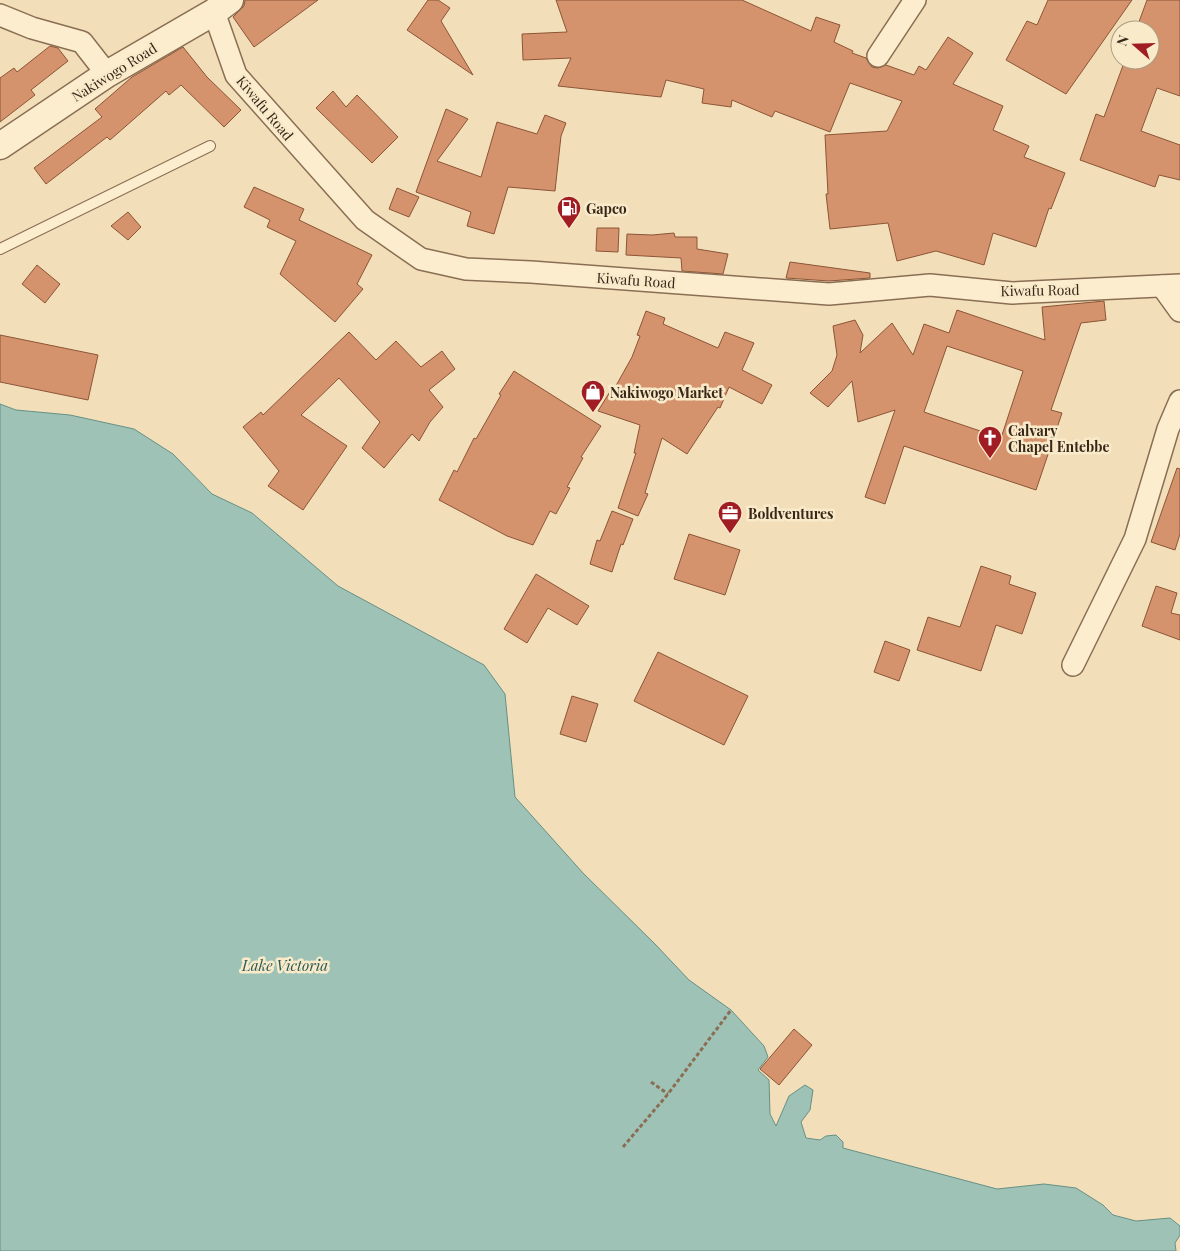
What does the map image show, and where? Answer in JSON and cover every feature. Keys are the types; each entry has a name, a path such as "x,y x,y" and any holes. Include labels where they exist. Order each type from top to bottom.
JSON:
{"street":[{"path":"878,56 915,0"},
{"name":"Nakiwogo Road","path":"0,146 107,74 222,6"},
{"name":"Kiwafu Road","path":"222,6 236,75 365,220 421,259 466,269 829,294 930,285 1012,293 1171,286"},
{"path":"0,15 32,28 82,42 107,74"},
{"path":"1171,286 1180,311"},
{"path":"1073,665 1135,539 1168,429 1180,401"}],"lane":[{"path":"0,249 210,146"}],"path":[{"path":"623,1147 668,1094 731,1010"},
{"path":"651,1082 668,1094"}],"water":[{"name":"Lake Victoria","path":"0,404 16,410 70,415 134,429 173,454 212,494 252,513 338,586 484,665 505,694 515,797 583,873 689,980 731,1010 764,1046 768,1057 758,1070 769,1080 770,1114 776,1126 789,1096 805,1085 813,1090 810,1110 801,1122 806,1138 820,1140 826,1136 836,1135 843,1142 843,1148 997,1189 1044,1184 1076,1188 1103,1205 1113,1215 1136,1221 1170,1218 1180,1226 1180,1235 1175,1243 1176,1251 0,1251"}],"building":[{"path":"245,0 318,0 254,47 233,17 244,6"},
{"path":"428,0 438,0 450,8 441,21 473,75 407,30"},
{"path":"556,0 742,0 811,31 816,17 840,25 834,42 853,51 852,53 866,58 872,67 878,68 886,65 914,75 919,66 926,70 948,37 973,53 953,84 1003,106 993,130 1029,146 1024,157 1065,173 1051,209 1049,208 1036,247 993,233 984,265 936,251 897,261 888,223 830,229 826,194 828,194 825,135 887,131 902,101 850,83 830,132 775,111 772,117 732,100 731,107 702,103 704,89 666,80 661,97 558,86 571,58 523,60 522,34 567,32"},
{"path":"1048,0 1132,0 1118,20 1110,20 1110,31 1066,94 1006,60 1027,21 1037,25"},
{"path":"1147,0 1180,0 1180,96 1157,88 1141,131 1180,145 1180,180 1159,175 1155,187 1080,160 1096,114 1104,117 1121,70 1160,70 1160,20 1140,20"},
{"path":"50,46 58,48 68,61 31,90 35,95 0,122 0,78 14,68 17,72"},
{"path":"183,47 207,77 241,110 224,127 181,85 169,95 166,91 110,140 107,137 46,184 34,168 102,117 95,109 132,77"},
{"path":"333,91 346,107 357,95 398,137 372,163 316,108"},
{"path":"446,109 468,119 437,161 481,177 497,122 537,134 545,115 566,123 561,136 555,191 508,187 494,234 467,226 471,212 416,192"},
{"path":"254,187 304,209 299,220 372,255 357,284 363,289 335,322 280,274 296,241 267,227 270,220 244,207"},
{"path":"397,188 419,197 409,217 389,209"},
{"path":"128,212 141,227 128,240 111,226"},
{"path":"597,228 619,228 618,252 596,251"},
{"path":"674,233 675,237 697,237 697,249 728,254 723,274 682,271 681,258 626,255 627,234 652,235"},
{"path":"790,262 870,273 870,278 829,281 786,278"},
{"path":"37,265 60,284 45,303 22,284"},
{"path":"1104,301 1106,320 1081,323 1051,410 1062,413 1036,490 904,446 885,504 865,497 895,410 858,422 852,381 828,407 810,393 832,371 837,355 833,326 855,320 863,335 860,353 892,323 913,355 924,324 949,333 957,310 1045,340 1042,307","holes":["947,346 1023,371 1001,438 924,412"]},
{"path":"646,311 665,318 663,324 718,348 725,332 754,343 742,370 772,385 762,404 729,387 720,408 718,407 687,454 662,438 645,493 648,494 638,516 618,508 636,453 634,453 640,425 598,411 611,390 613,391 632,357 640,336 637,335"},
{"path":"349,332 376,360 396,341 421,367 442,351 455,369 429,390 443,407 430,422 419,441 412,434 384,468 362,448 380,422 339,378 301,415 347,446 303,510 268,486 279,471 243,427 261,412 263,415"},
{"path":"0,335 98,355 88,400 0,382"},
{"path":"514,371 601,426 581,457 583,458 567,487 570,488 556,514 550,511 533,545 507,536 439,500 454,470 457,472 474,438 476,439 501,395 499,394"},
{"path":"1177,468 1180,469 1180,534 1175,550 1151,542"},
{"path":"612,511 633,519 623,545 621,544 612,572 590,564 597,540 600,541"},
{"path":"689,534 740,550 725,595 674,579"},
{"path":"981,566 1011,576 1009,584 1036,593 1022,634 996,625 981,671 917,650 928,617 960,627"},
{"path":"536,574 589,606 577,625 548,608 527,643 504,629"},
{"path":"1156,586 1177,593 1171,613 1180,615 1180,640 1142,626"},
{"path":"885,641 910,650 899,681 874,672"},
{"path":"658,652 748,696 724,745 634,701"},
{"path":"572,696 598,704 586,742 560,734"},
{"path":"794,1029 812,1045 779,1085 760,1069"}],"place":[{"name":"Gapco","path":"569,229"},
{"name":"Nakiwogo Market","path":"593,413"},
{"name":"Calvary Chapel Entebbe","path":"990,459"},
{"name":"Boldventures","path":"730,534"}]}
